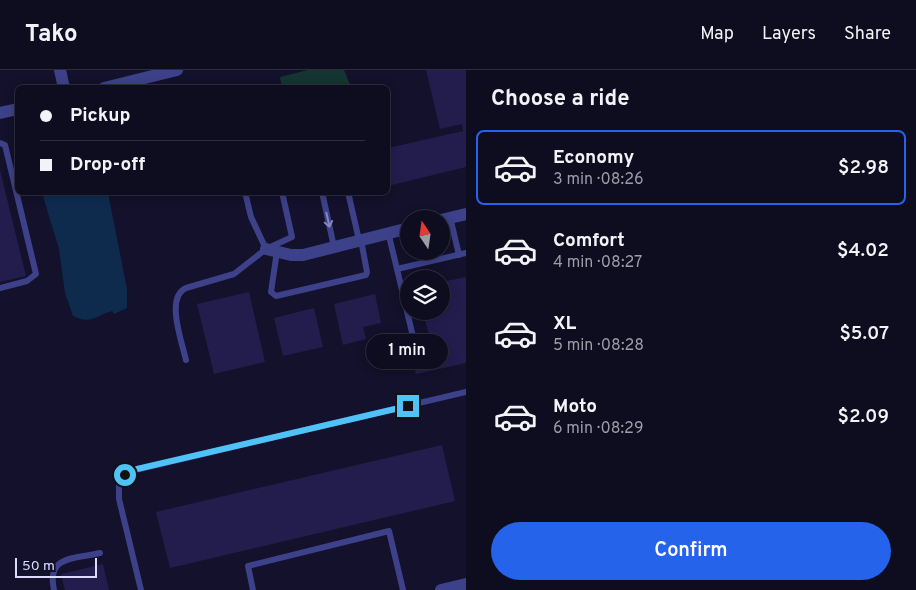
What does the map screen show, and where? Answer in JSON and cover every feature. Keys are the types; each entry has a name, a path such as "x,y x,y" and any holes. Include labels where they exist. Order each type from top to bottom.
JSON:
{"street":[{"path":"60,70 63,85"},
{"path":"116,85 177,70"},
{"path":"0,113 15,110"},
{"path":"450,218 466,214"},
{"path":"272,250 297,255 400,230"},
{"path":"441,590 466,584"}],"lane":[{"path":"0,143 5,145 15,187"},
{"path":"0,288 27,281 36,274 17,195"},
{"path":"246,195 251,218 272,250 270,292 276,296 366,275 360,240 349,195"},
{"path":"186,360 175,306 176,296 180,290 234,274 292,237 283,195"},
{"path":"323,195 334,247"},
{"path":"397,269 462,254 450,228"},
{"path":"388,232 414,341"},
{"path":"142,590 119,499 119,483 131,471 466,392"},
{"path":"253,590 248,566 389,532 403,590"},
{"path":"54,590 51,576 54,567 61,562 100,553"}],"green space":[{"path":"308,70 344,70 350,85 282,85 280,77"}],"water":[{"path":"43,195 108,195 127,289 127,308 114,314 112,311 85,320 73,316 65,293 59,249"}],"building":[{"path":"426,70 466,70 466,167 390,186 390,148 463,131 462,124 440,129"},
{"path":"0,170 26,276 0,282"},
{"path":"466,277 466,363 416,374 412,357 433,352 425,320 450,320 450,280"},
{"path":"249,292 265,362 214,374 197,304"},
{"path":"375,294 381,323 363,327 366,339 343,345 334,304"},
{"path":"314,308 323,347 283,356 274,318"},
{"path":"442,445 455,501 170,568 156,512"},
{"path":"103,564 109,590 65,590 61,574"}],"route":[{"path":"125,475 137,469 408,406"}]}
